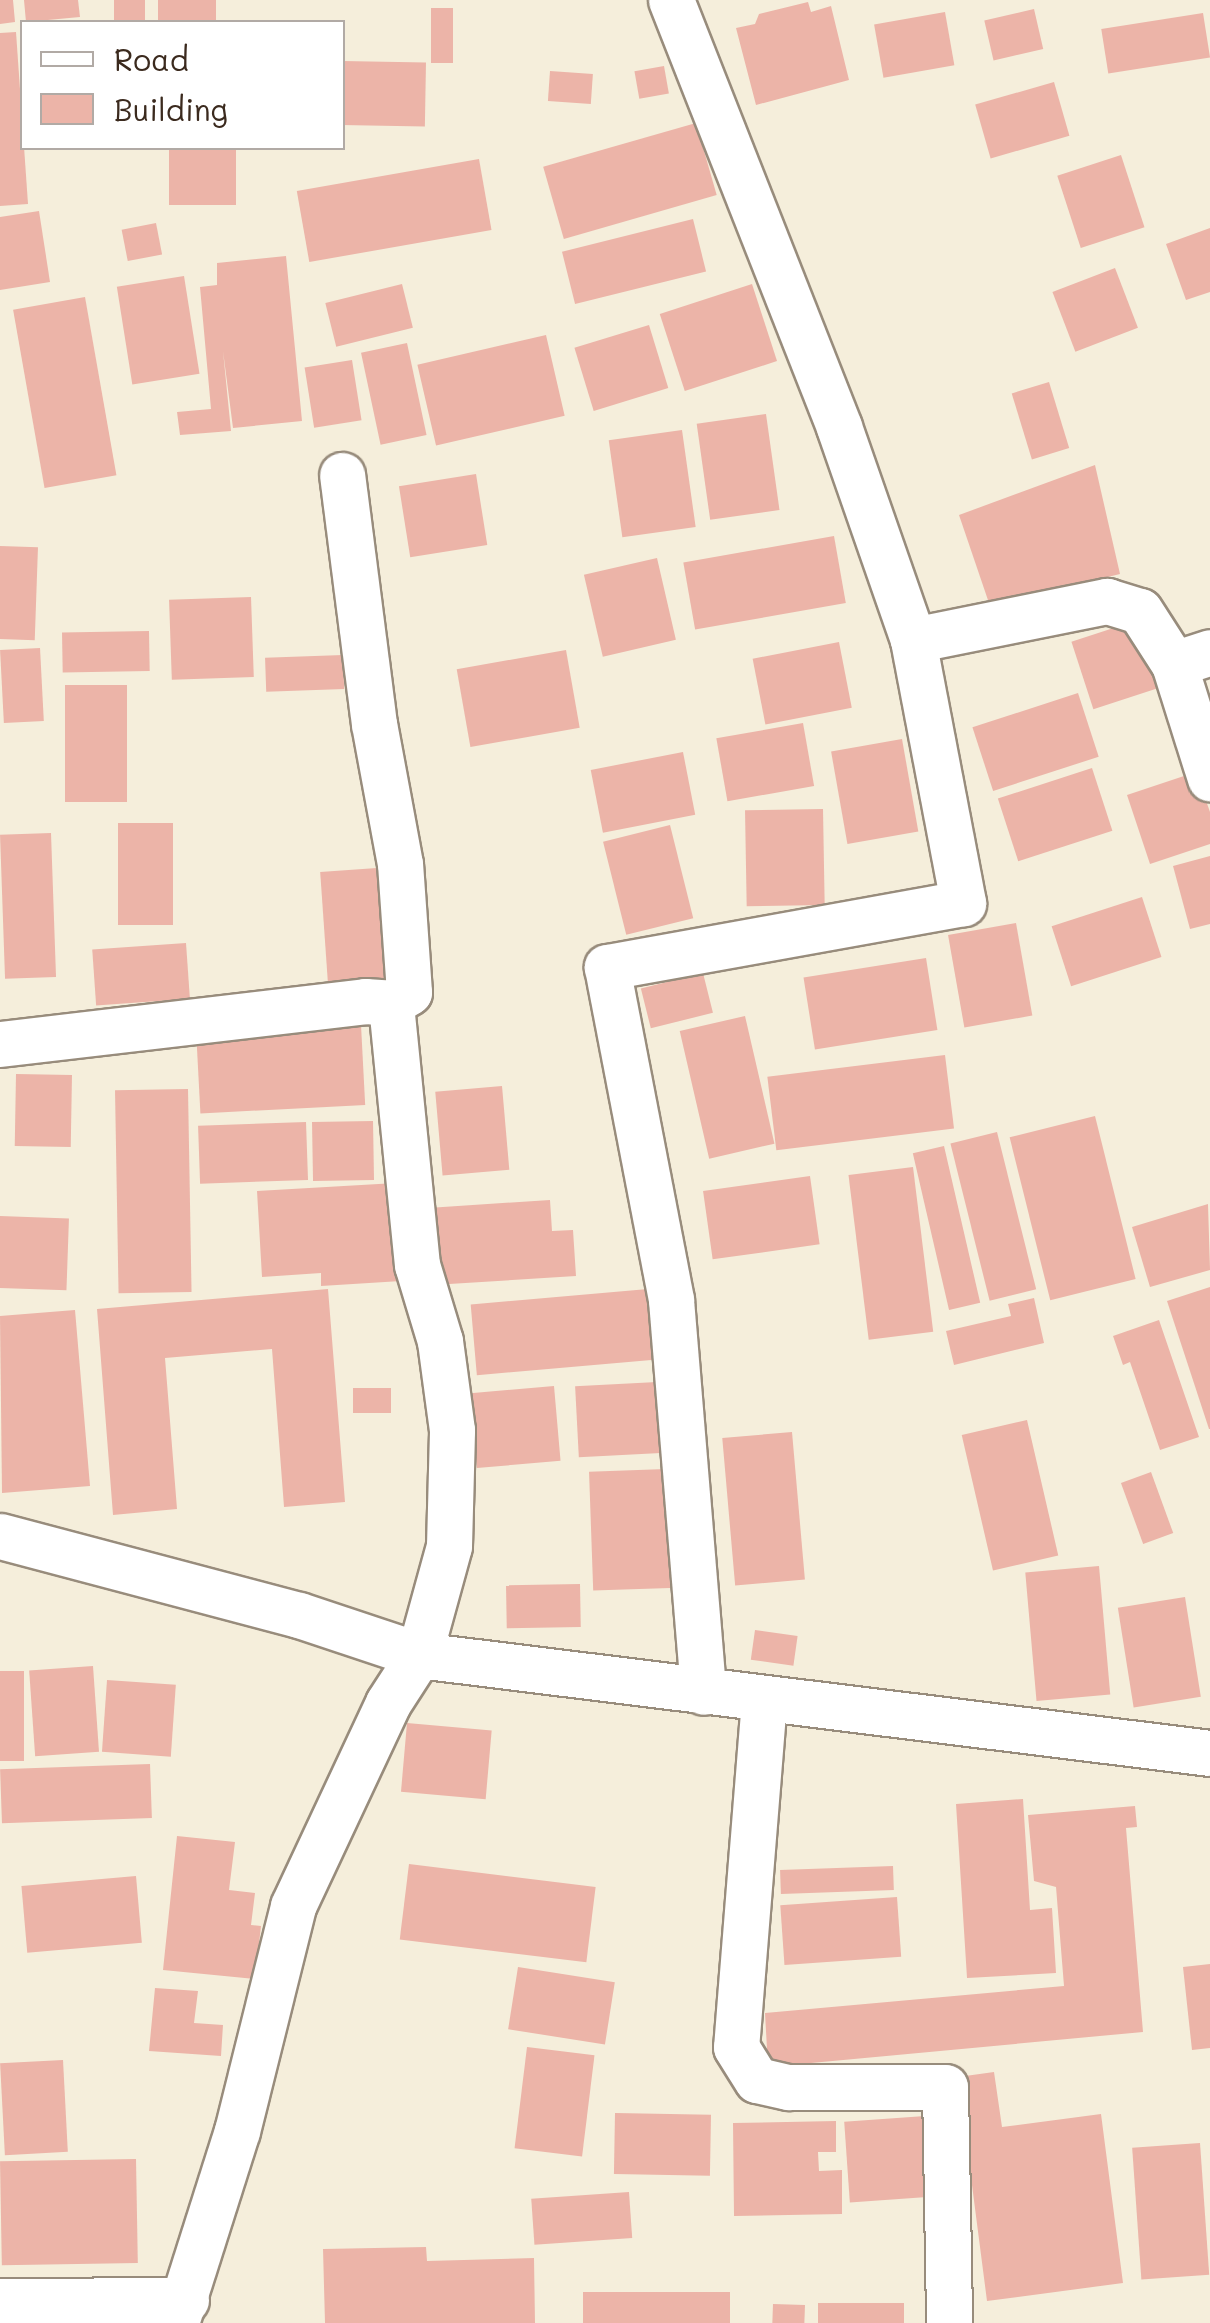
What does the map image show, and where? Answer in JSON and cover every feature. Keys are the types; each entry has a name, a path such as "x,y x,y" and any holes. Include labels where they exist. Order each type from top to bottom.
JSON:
{"street":[{"path":"671,0 839,427 913,640 964,902 608,968 671,1300 702,1692"},
{"path":"0,1044 365,1001 390,1004 410,992 400,864 374,724 342,475"},
{"path":"913,640 1107,601 1140,611 1192,658 1210,778"},
{"path":"0,2301 181,2312 293,1906 388,1703 419,1655 449,1546 452,1430 440,1341 417,1265 390,1004"},
{"path":"0,1536 300,1615 419,1655 1210,1754"},
{"path":"764,1700 736,2047 757,2080 788,2088 945,2087 949,2323"}],"building":[{"path":"0,0 13,0 15,22 0,24"},
{"path":"24,0 78,0 80,17 26,20"},
{"path":"114,0 145,0 145,20 114,20"},
{"path":"158,0 216,0 216,20 158,20"},
{"path":"808,2 811,12 831,6 849,80 756,105 736,28 755,24 759,14"},
{"path":"431,8 453,8 453,63 431,63"},
{"path":"1034,9 1043,49 994,60 984,20"},
{"path":"945,12 954,65 883,78 874,25"},
{"path":"1203,13 1210,57 1108,74 1101,29"},
{"path":"16,32 20,150 24,150 28,204 0,206 0,33"},
{"path":"345,61 426,62 425,126 345,125"},
{"path":"664,66 669,94 639,99 634,71"},
{"path":"550,71 593,74 591,104 548,101"},
{"path":"1054,82 1069,136 991,158 975,105"},
{"path":"696,123 717,195 564,239 543,167"},
{"path":"169,150 236,150 236,205 169,205"},
{"path":"1121,155 1144,227 1081,248 1057,176"},
{"path":"479,159 492,230 309,262 297,191"},
{"path":"39,211 50,282 0,290 0,217"},
{"path":"693,219 706,271 575,304 562,252"},
{"path":"156,223 162,254 128,261 122,230"},
{"path":"1210,228 1210,292 1186,300 1166,244"},
{"path":"286,256 302,421 233,428 223,351 231,431 180,435 177,412 211,409 200,287 217,285 217,263"},
{"path":"1115,268 1138,328 1075,352 1052,292"},
{"path":"184,276 199,374 132,384 117,287"},
{"path":"402,284 413,328 336,347 325,303"},
{"path":"752,284 777,361 685,391 660,314"},
{"path":"85,297 116,475 45,488 13,310"},
{"path":"649,325 668,388 594,411 574,348"},
{"path":"546,335 565,416 436,446 417,365"},
{"path":"407,343 427,435 381,445 361,353"},
{"path":"352,360 362,420 314,428 305,368"},
{"path":"1049,382 1069,448 1032,459 1012,393"},
{"path":"766,414 779,510 710,520 697,424"},
{"path":"682,430 696,527 622,537 609,440"},
{"path":"1095,465 1120,574 990,606 959,515"},
{"path":"476,474 487,545 410,557 399,486"},
{"path":"834,536 846,603 695,630 683,563"},
{"path":"0,546 38,547 35,640 0,639"},
{"path":"657,558 676,640 603,657 584,575"},
{"path":"251,597 254,677 172,680 169,600"},
{"path":"1138,620 1160,688 1093,709 1071,642"},
{"path":"149,631 150,671 63,673 62,633"},
{"path":"839,642 852,708 765,725 753,659"},
{"path":"40,648 44,721 4,723 0,650"},
{"path":"566,650 580,728 470,747 457,669"},
{"path":"343,655 344,689 266,692 265,658"},
{"path":"65,685 127,685 127,802 65,802"},
{"path":"1078,693 1099,757 993,791 972,727"},
{"path":"803,723 814,786 727,801 716,738"},
{"path":"902,739 918,832 847,844 831,752"},
{"path":"683,752 695,815 603,833 591,770"},
{"path":"1092,768 1112,831 1018,861 998,799"},
{"path":"1196,772 1210,812 1210,844 1150,864 1127,795"},
{"path":"823,809 825,905 747,906 745,810"},
{"path":"118,823 173,823 173,925 118,925"},
{"path":"670,825 693,918 626,935 603,842"},
{"path":"51,833 56,977 5,979 0,835"},
{"path":"1210,856 1210,924 1190,929 1173,866"},
{"path":"391,867 399,978 328,983 320,872"},
{"path":"1142,897 1161,957 1071,986 1052,926"},
{"path":"1016,923 1032,1016 964,1028 948,935"},
{"path":"186,943 190,999 96,1005 92,950"},
{"path":"926,958 937,1030 815,1049 804,977"},
{"path":"703,973 713,1013 651,1028 641,988"},
{"path":"745,1016 774,1144 709,1159 680,1031"},
{"path":"361,1025 365,1105 200,1114 196,1034"},
{"path":"945,1055 954,1128 776,1150 767,1077"},
{"path":"16,1074 72,1075 71,1147 15,1146"},
{"path":"502,1086 509,1170 443,1176 435,1092"},
{"path":"188,1089 192,1292 119,1293 115,1090"},
{"path":"1095,1116 1136,1279 1050,1300 1010,1137"},
{"path":"373,1121 374,1180 313,1181 312,1122"},
{"path":"306,1122 308,1180 200,1184 198,1126"},
{"path":"997,1132 1036,1289 990,1301 950,1144"},
{"path":"944,1146 980,1303 949,1310 913,1153"},
{"path":"913,1167 933,1332 869,1340 848,1175"},
{"path":"810,1176 820,1244 713,1259 703,1191"},
{"path":"396,1183 401,1281 321,1286 321,1273 262,1277 257,1191"},
{"path":"550,1200 552,1231 573,1230 576,1276 433,1285 428,1208"},
{"path":"1208,1204 1210,1270 1150,1287 1132,1227"},
{"path":"0,1216 69,1218 66,1290 0,1288"},
{"path":"1210,1287 1210,1429 1209,1429 1167,1301"},
{"path":"328,1289 345,1502 284,1507 272,1349 165,1358 177,1509 113,1515 97,1309"},
{"path":"648,1289 654,1360 477,1375 471,1305"},
{"path":"1034,1298 1044,1343 954,1365 946,1331 1011,1316 1008,1304"},
{"path":"75,1310 90,1486 2,1493 0,1316"},
{"path":"1159,1320 1199,1437 1160,1450 1130,1362 1123,1365 1113,1336"},
{"path":"657,1382 661,1453 579,1457 575,1386"},
{"path":"554,1386 561,1461 477,1468 470,1393"},
{"path":"353,1388 391,1388 391,1413 353,1413"},
{"path":"1027,1420 1058,1555 993,1571 962,1435"},
{"path":"792,1432 805,1579 735,1586 722,1438"},
{"path":"666,1469 670,1588 593,1591 589,1472"},
{"path":"1151,1472 1173,1533 1143,1544 1121,1483"},
{"path":"1099,1566 1110,1695 1037,1701 1025,1572"},
{"path":"580,1584 581,1627 507,1628 506,1585"},
{"path":"1185,1597 1201,1697 1134,1707 1118,1608"},
{"path":"755,1630 798,1636 793,1666 751,1660"},
{"path":"93,1666 99,1752 35,1756 29,1670"},
{"path":"0,1671 24,1671 24,1761 0,1761"},
{"path":"107,1680 176,1685 171,1757 102,1752"},
{"path":"407,1723 492,1730 486,1799 401,1792"},
{"path":"150,1764 152,1818 2,1823 0,1769"},
{"path":"1023,1799 1030,1910 1052,1908 1056,1973 967,1978 956,1804"},
{"path":"1135,1806 1137,1827 1126,1828 1143,2032 768,2067 765,2013 1064,1986 1056,1887 1034,1881 1028,1815"},
{"path":"177,1836 235,1842 229,1890 255,1893 251,1925 261,1926 255,1979 163,1970"},
{"path":"409,1864 596,1887 586,1962 400,1939"},
{"path":"893,1866 894,1890 781,1894 780,1870"},
{"path":"136,1876 142,1943 27,1953 21,1886"},
{"path":"897,1897 901,1957 784,1965 780,1905"},
{"path":"1210,1964 1210,2048 1192,2050 1183,1967"},
{"path":"518,1967 615,1982 605,2045 508,2029"},
{"path":"155,1988 198,1991 194,2023 223,2025 221,2056 149,2051"},
{"path":"527,2047 594,2055 582,2157 515,2148"},
{"path":"63,2060 68,2152 5,2155 0,2063"},
{"path":"994,2072 1002,2127 1101,2114 1123,2283 987,2301 958,2077"},
{"path":"615,2113 711,2115 710,2176 614,2174"},
{"path":"925,2116 931,2197 850,2202 844,2122"},
{"path":"836,2121 836,2152 818,2152 819,2171 842,2170 842,2214 734,2216 733,2123"},
{"path":"1200,2143 1209,2275 1141,2279 1132,2148"},
{"path":"136,2159 138,2263 2,2265 0,2161"},
{"path":"629,2192 632,2238 534,2245 531,2199"},
{"path":"426,2247 427,2261 534,2258 535,2323 325,2323 323,2249"},
{"path":"583,2292 730,2292 730,2323 583,2323"},
{"path":"818,2303 904,2303 904,2323 818,2323"},
{"path":"773,2304 805,2305 804,2323 772,2323"}]}
